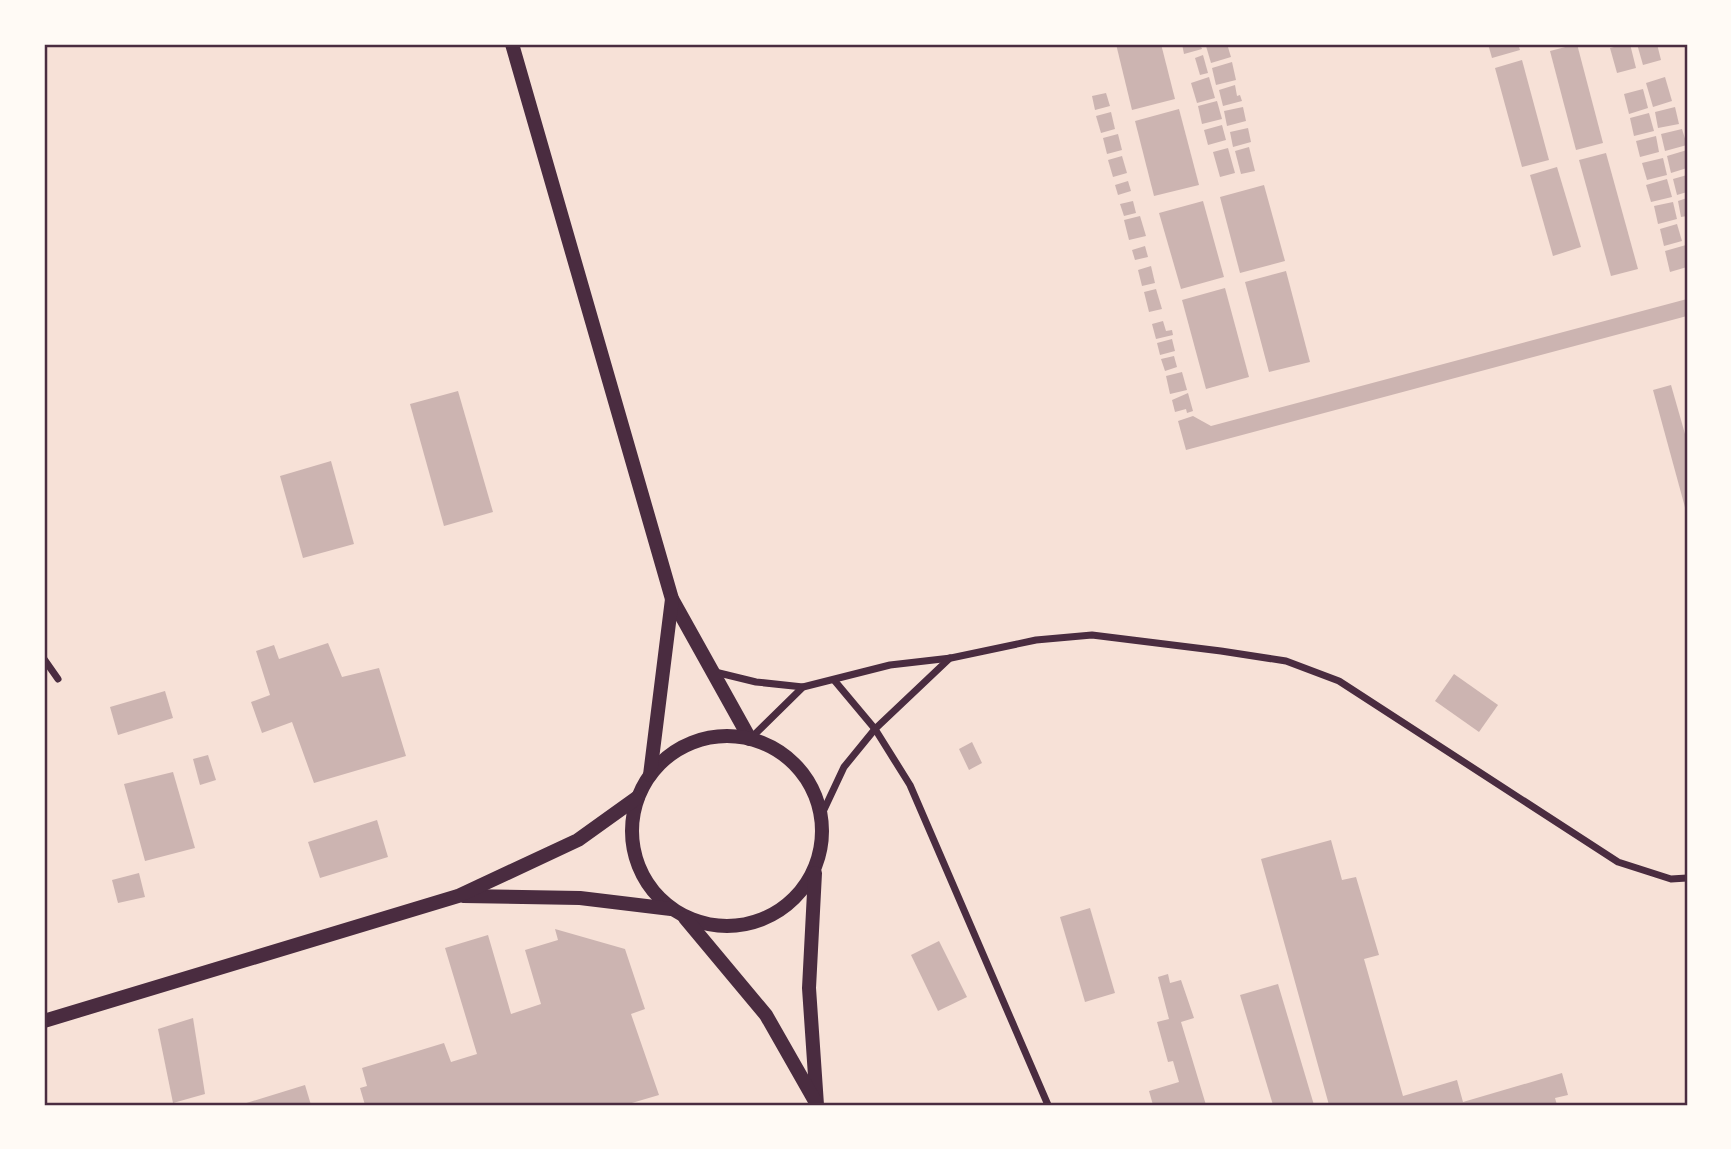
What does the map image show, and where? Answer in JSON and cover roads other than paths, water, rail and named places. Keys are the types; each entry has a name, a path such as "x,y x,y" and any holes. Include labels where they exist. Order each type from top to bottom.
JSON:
{"main road":[{"path":"512,44 672,599 750,739"},
{"path":"650,775 672,599"},
{"path":"816,866 804,888 787,905 766,918 742,925 717,926 685,917 671,909 653,891 640,870 632,846 632,821 638,797 650,775 667,757 688,744 712,736 750,739 783,754 801,771 814,792 821,816 822,841 816,866 809,988 817,1105"},
{"path":"44,1021 458,896 578,839 638,797"},
{"path":"458,896 580,898 671,909"},
{"path":"685,917 766,1015 817,1105"}],"street":[{"path":"711,671 756,682 803,687 890,665 951,658 1036,640 1092,635 1286,661 1339,681 1618,862 1671,879 1687,878"},
{"path":"821,816 844,767 875,729 951,658"},
{"path":"44,659 58,679"},
{"path":"834,680 875,729 910,785 1048,1105"},
{"path":"750,739 803,687"}]}
